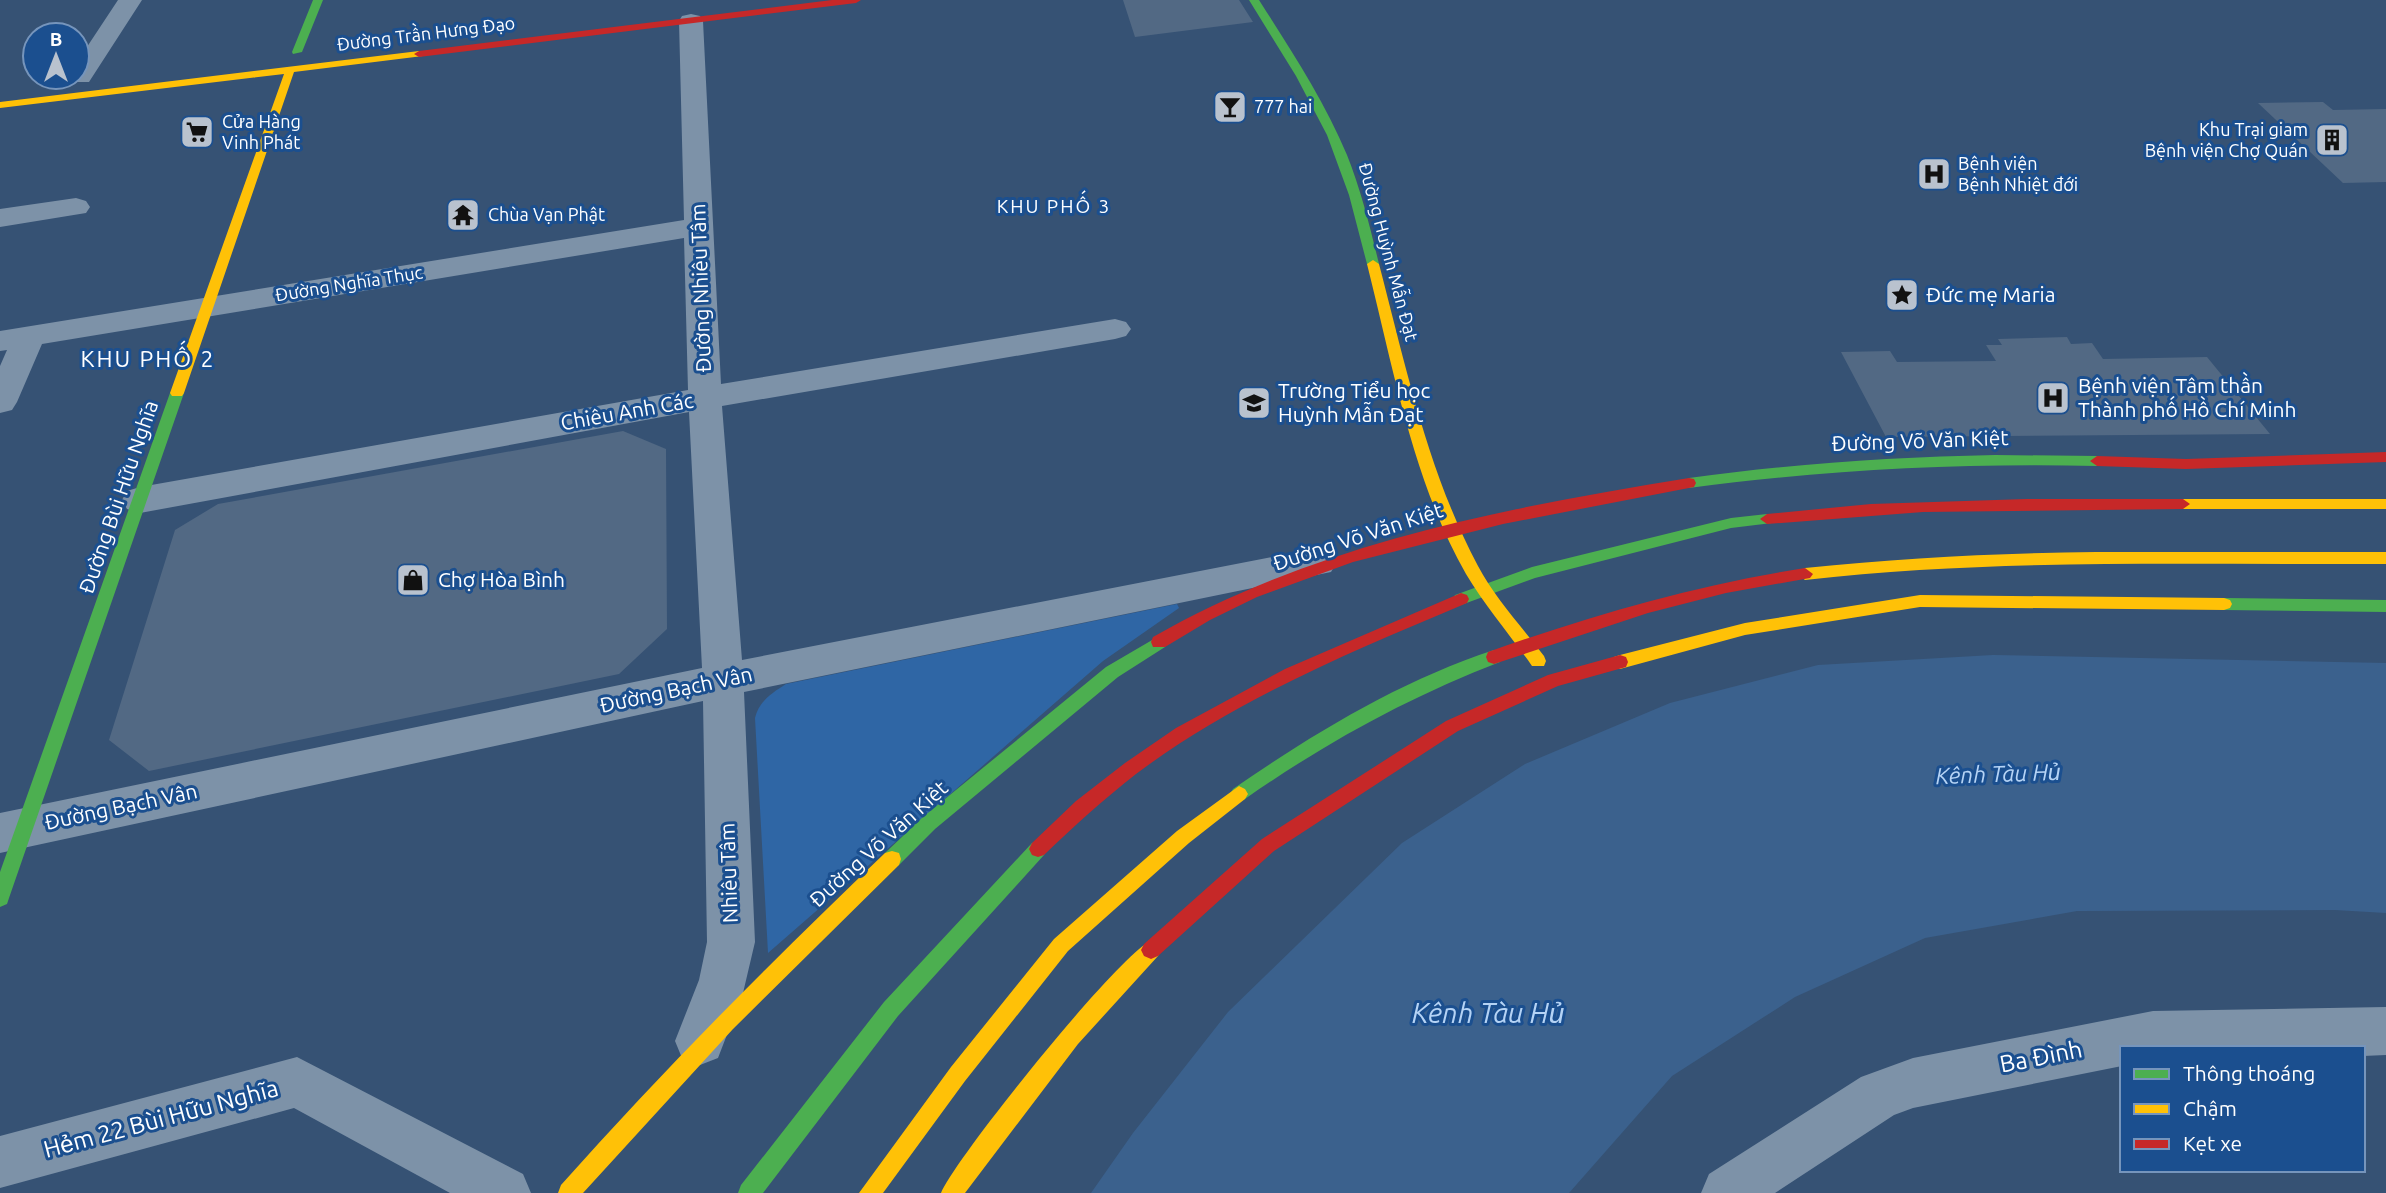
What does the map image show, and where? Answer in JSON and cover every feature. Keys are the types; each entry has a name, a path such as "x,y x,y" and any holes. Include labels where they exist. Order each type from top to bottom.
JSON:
{"main road":[{"path":"297,52 318,0"},
{"name":"Đường Trần Hưng Đạo","path":"0,105 290,71 691,12 723,0"},
{"name":"Đường Trần Hưng Đạo","path":"261,56 691,12 856,0"},
{"name":"Đường Huỳnh Mẫn Đạt","path":"1254,0 1322,107 1351,181 1424,464 1463,554 1484,590 1522,643 1554,680"},
{"name":"Đường Bùi Hữu Nghĩa","path":"0,898 12,830 140,500 297,52"},
{"path":"91,76 106,74"},
{"name":"Đường Võ Văn Kiệt","path":"569,1193 692,1059 854,893 929,822 1112,672 1200,616 1354,555 1452,528 1676,485 1836,464 2013,459 2186,464 2386,457"},
{"path":"749,1193 891,1009 1052,834 1109,787 1172,741 1237,701 1392,628 1532,573 1731,523 1837,510 1939,505 2386,504"},
{"path":"870,1193 948,1084 1067,938 1188,833 1257,780 1339,730 1427,684 1522,643 1688,596 1782,578 1880,564 1985,557 2386,558"},
{"path":"952,1193 1047,1064 1120,980 1192,910 1268,845 1452,726 1554,680 1745,629 1920,601 2386,606"}],"street":[{"path":"91,54 131,0"},
{"name":"Đường Nhiêu Tâm","path":"691,12 705,398 723,680"},
{"path":"0,218 76,207"},
{"name":"Đường Nghĩa Thục","path":"15,338 698,227"},
{"name":"Chiêu Anh Các","path":"140,500 705,398 1115,329"},
{"path":"0,402 15,338"},
{"name":"Đường Bạch Vân","path":"12,830 723,680 1354,555"},
{"name":"Nhiêu Tâm","path":"692,1059 720,994 731,942 723,680"},
{"name":"Ba Đình","path":"1728,1193 1879,1096 1913,1083 2153,1035 2386,1031"},
{"name":"Hẻm 22 Bùi Hữu Nghĩa","path":"0,1162 297,1082 504,1193"}],"shaded area":[{"path":"1177,604 1179,608 1103,661 768,953 755,718 763,702 771,694 786,684"}],"water":[{"name":"Kênh Tàu Hủ","path":"1993,655 2386,663 2386,913 2335,910 2077,911 1925,938 1795,997 1672,1076 1569,1193 1091,1193 1133,1133 1228,1012 1402,843 1525,764 1670,703 1818,665"}],"building":[{"path":"1123,0 1239,0 1253,22 1135,37"},
{"name":"Khu Trại giam Bệnh viện Chợ Quán","path":"2323,102 2333,110 2386,109 2386,182 2343,183 2258,103"},
{"name":"Bệnh viện Tâm thần Thành phố Hồ Chí Minh","path":"2067,337 2071,344 2092,343 2103,359 2207,357 2270,434 1886,437 1841,352 1890,351 1897,362 1996,361 1986,345 2002,345 1998,339"},
{"name":"Chợ Hòa Bình","path":"623,431 666,449 667,629 619,674 149,771 109,740 175,530 218,504"}],"traffic: fast":[{"path":"297,52 318,0"},
{"path":"1254,0 1323,115 1346,168 1373,264"},
{"path":"0,898 177,393"},
{"path":"1689,483 1893,463 2097,461"},
{"path":"1461,599 1532,573 1731,523 1767,519"},
{"path":"2224,604 2386,606"},
{"path":"892,859 929,823 1112,672 1159,642"},
{"path":"1239,794 1362,717 1427,684 1494,657"},
{"path":"749,1193 891,1009 1038,849"}],"traffic: slow":[{"path":"0,105 419,54"},
{"path":"177,393 290,70"},
{"path":"1373,264 1419,445 1452,528"},
{"path":"2183,504 2386,504"},
{"path":"1452,528 1473,572 1538,661"},
{"path":"1805,574 1878,566 2023,558 2386,558"},
{"path":"1620,662 1745,629 1920,601 2224,604"},
{"path":"870,1193 958,1074 1061,945 1183,837 1239,794"},
{"path":"569,1193 646,1106 726,1022 892,859"},
{"path":"952,1193 1071,1037 1151,950"}],"traffic: jam":[{"path":"419,54 856,0"},
{"path":"2097,461 2186,464 2386,457"},
{"path":"1159,642 1251,593 1350,557 1400,542 1503,518 1689,483"},
{"path":"1767,519 1923,507 2183,504"},
{"path":"1494,657 1648,606 1765,580 1805,574"},
{"path":"1038,849 1083,806 1131,768 1236,702 1348,647 1461,599"},
{"path":"1151,950 1268,845 1452,726 1554,680 1620,662"}],"place":[{"name":"777 hai","path":"1230,107"},
{"name":"Cửa Hàng Vinh Phát","path":"197,132"},
{"name":"Khu Trại giam Bệnh viện Chợ Quán","path":"2332,140"},
{"name":"Bệnh viện Bệnh Nhiệt đới","path":"1934,174"},
{"name":"Chùa Vạn Phật","path":"463,215"},
{"name":"Đức mẹ Maria","path":"1902,295"},
{"name":"Bệnh viện Tâm thần Thành phố Hồ Chí Minh","path":"2053,398"},
{"name":"Trường Tiểu học Huỳnh Mẫn Đạt","path":"1254,403"},
{"name":"Chợ Hòa Bình","path":"413,580"}],"district":[{"name":"KHU PHỐ 3","path":"1054,206"},
{"name":"KHU PHỐ 2","path":"148,359"}]}
